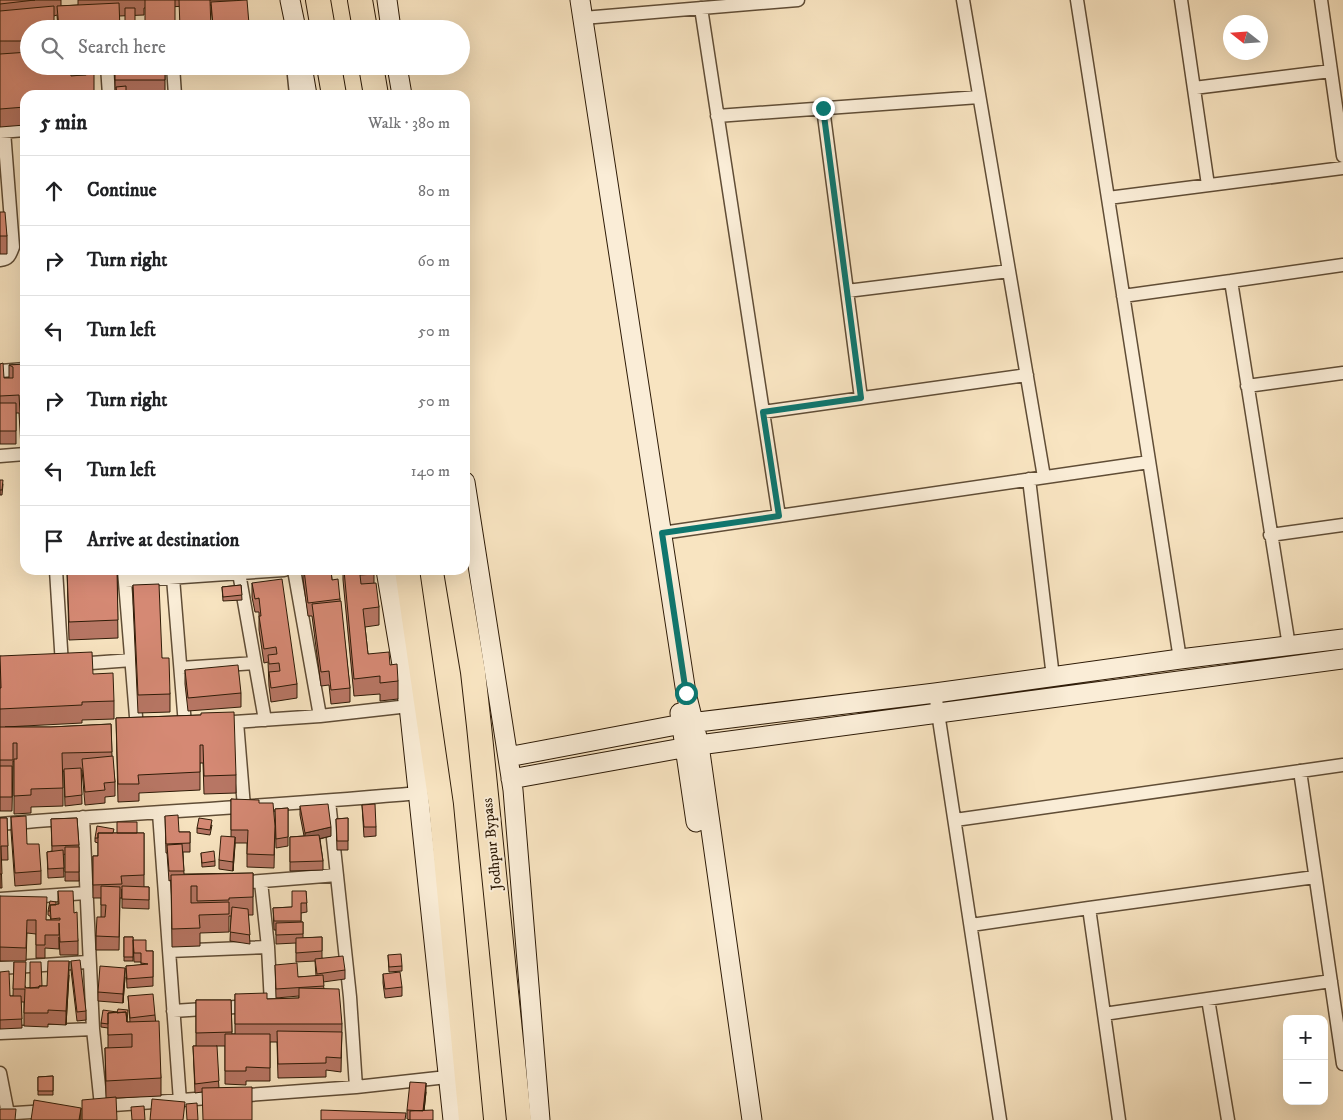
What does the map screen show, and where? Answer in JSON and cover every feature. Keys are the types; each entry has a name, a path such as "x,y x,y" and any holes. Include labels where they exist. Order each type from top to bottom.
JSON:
{"highway":[{"path":"318,0 321,20"},
{"path":"360,0 363,20"},
{"path":"331,75 333,90"},
{"path":"373,75 375,90"},
{"path":"408,575 441,805 471,1120"},
{"name":"Jodhpur Bypass","path":"457,575 473,672 510,1016 519,1120"}],"street":[{"path":"283,0 287,20"},
{"path":"290,0 294,20"},
{"path":"387,0 390,20"},
{"path":"570,0 752,1120"},
{"path":"688,724 686,693 582,9 701,8 798,0"},
{"path":"963,0 1044,477"},
{"path":"1076,0 1180,659"},
{"path":"1181,0 1208,185"},
{"path":"1321,0 1343,156"},
{"path":"701,8 779,516"},
{"path":"1194,88 1331,71"},
{"path":"108,75 109,90"},
{"path":"174,75 175,90"},
{"path":"295,75 296,90"},
{"path":"304,75 306,90"},
{"path":"399,75 401,90"},
{"path":"717,116 979,97"},
{"path":"823,108 861,398"},
{"path":"0,260 10,256 13,247 2,132 20,130"},
{"path":"1108,198 1343,168"},
{"path":"1123,296 1343,265"},
{"path":"847,291 1009,271"},
{"path":"1231,281 1289,646"},
{"path":"0,371 20,369"},
{"path":"1247,386 1343,374"},
{"path":"763,412 1027,375"},
{"path":"0,456 20,454"},
{"path":"662,533 1149,462"},
{"path":"1029,479 1054,677"},
{"path":"470,514 511,779 540,1120"},
{"path":"1270,535 1343,525"},
{"path":"56,575 58,665 132,660"},
{"path":"137,729 125,576 173,578 213,575"},
{"path":"239,575 265,720"},
{"path":"295,575 320,716"},
{"path":"387,575 409,706 453,1120"},
{"path":"173,578 181,668 189,725 320,716 409,706"},
{"path":"511,779 937,703 1054,677 1343,639"},
{"path":"508,757 688,724 937,703 1343,659"},
{"path":"181,668 255,663"},
{"path":"937,703 1000,1120"},
{"path":"237,722 244,807"},
{"path":"692,746 741,1120"},
{"path":"955,820 1343,765"},
{"path":"1300,771 1343,1064"},
{"path":"0,824 329,802 418,793"},
{"path":"329,802 337,875 345,997 356,1087"},
{"path":"160,813 169,886 169,951 180,1101"},
{"path":"84,817 96,1107 356,1087 448,1077"},
{"path":"223,884 337,875"},
{"path":"971,925 1315,877"},
{"path":"173,1011 276,1004 261,882"},
{"path":"0,899 86,893"},
{"path":"1089,908 1119,1120"},
{"path":"169,951 268,946"},
{"path":"0,968 90,962"},
{"path":"1104,1014 1331,981"},
{"path":"1208,999 1228,1120"},
{"path":"0,1033 93,1029"},
{"path":"0,1074 4,1114 64,1109"}],"building":[{"path":"0,0 35,0 0,4"},
{"path":"145,0 175,0 175,20 145,20"},
{"path":"179,0 210,0 211,20 180,20"},
{"path":"247,0 249,20 212,20 211,2"},
{"path":"119,3 120,20 58,20 57,6"},
{"path":"54,6 54,20 20,20 20,41 0,41 0,11"},
{"path":"125,8 135,8 135,20 125,20"},
{"path":"20,53 20,75 94,75 94,90 20,90 20,107 0,109 0,54"},
{"path":"115,75 165,75 165,80 115,80"},
{"path":"126,86 126,90 116,90 116,87"},
{"path":"0,212 5,212 7,236 0,236"},
{"path":"3,363 4,378 13,378 13,367 9,365 20,364 20,412 19,395 0,396 0,364"},
{"path":"0,403 16,403 16,431 0,431"},
{"path":"0,480 3,480 2,490 0,490"},
{"path":"67,575 117,575 118,620 69,622"},
{"path":"305,575 332,575 332,580 338,579 340,599 308,603"},
{"path":"344,575 360,575 361,584 376,583 379,607 363,609 368,654 389,652 390,665 397,664 398,681 380,683 380,676 354,679"},
{"path":"282,579 297,684 271,688 269,672 280,671 279,663 269,664 268,655 277,654 276,647 264,649 259,616 261,616 259,598 255,599 252,583"},
{"path":"159,584 162,658 169,658 170,694 138,695 133,585"},
{"path":"241,585 242,595 223,597 222,587"},
{"path":"341,601 350,688 331,690 329,671 321,672 312,604"},
{"path":"92,652 93,674 113,673 114,701 82,702 82,705 0,709 0,656"},
{"path":"238,665 241,693 188,698 185,670"},
{"path":"234,712 236,775 204,776 203,745 200,745 200,772 138,775 139,784 118,784 116,718"},
{"path":"111,724 112,752 62,753 63,788 31,789 31,795 14,796 14,759 17,759 17,743 13,743 13,760 0,760 0,727"},
{"path":"113,756 115,782 104,783 105,790 85,792 82,759"},
{"path":"0,766 12,766 12,797 0,797"},
{"path":"81,768 82,795 65,797 64,769"},
{"path":"231,799 259,800 259,803 273,803 275,826 274,855 247,854 248,830 231,830"},
{"path":"328,804 331,827 305,833 300,806"},
{"path":"375,804 376,827 364,827 362,805"},
{"path":"288,808 288,837 276,839 275,809"},
{"path":"178,815 179,832 190,832 190,843 166,844 165,816"},
{"path":"26,816 27,844 39,844 41,871 15,873 11,817"},
{"path":"0,818 7,818 8,846 1,846 2,874 0,874"},
{"path":"77,818 79,845 52,846 51,819"},
{"path":"199,818 212,820 210,830 197,828"},
{"path":"348,818 348,841 337,841 336,819"},
{"path":"117,822 137,822 137,833 117,833"},
{"path":"97,826 114,829 113,833 98,833 98,838 95,838"},
{"path":"98,833 144,833 144,875 121,876 122,884 93,885 93,856 98,856"},
{"path":"319,835 323,861 290,862 290,837"},
{"path":"221,836 235,837 233,862 219,860"},
{"path":"182,844 184,871 169,871 167,845"},
{"path":"65,847 79,847 79,872 65,872"},
{"path":"63,850 64,868 48,869 47,852"},
{"path":"214,851 215,861 202,863 201,853"},
{"path":"253,873 253,897 197,901 197,886 191,886 191,903 229,902 229,914 199,915 200,928 172,929 171,875"},
{"path":"101,886 120,887 119,937 96,936 97,917 105,917 106,905 101,905"},
{"path":"122,886 149,887 149,900 122,899"},
{"path":"58,891 73,891 74,913 77,912 78,941 60,942 59,923 59,935 45,935 45,945 36,945 36,920 27,920 26,948 0,947 0,896 47,897 46,920 60,920 60,918 51,919 50,905 59,904"},
{"path":"292,891 306,891 307,903 301,903 301,921 274,921 273,908 292,907"},
{"path":"50,901 56,902 56,905 50,905 50,911 48,911"},
{"path":"232,907 248,909 250,935 230,932"},
{"path":"303,922 303,934 276,935 276,923"},
{"path":"124,937 133,937 133,957 124,957"},
{"path":"322,937 322,951 296,953 296,938"},
{"path":"133,940 146,940 146,951 153,951 153,977 127,979 126,966 148,964 141,963 141,953 134,953"},
{"path":"401,954 402,966 389,967 388,955"},
{"path":"343,956 345,970 317,974 315,959"},
{"path":"80,960 86,1011 77,1012 71,961"},
{"path":"48,961 69,961 66,1011 48,1010 48,1013 24,1013 25,989 13,989 14,962 26,962 25,988 39,988 39,986 47,986"},
{"path":"30,962 41,962 42,986 30,988"},
{"path":"297,963 298,977 323,975 324,986 276,989 275,965"},
{"path":"100,966 125,968 123,994 98,992"},
{"path":"9,971 10,996 21,996 22,1019 0,1020 0,972"},
{"path":"400,972 402,987 385,989 383,974"},
{"path":"299,988 339,989 342,1024 235,1024 235,994 267,993 267,999 299,998"},
{"path":"153,994 155,1015 130,1018 128,996"},
{"path":"196,1000 231,1000 232,1032 196,1033"},
{"path":"118,1009 128,1010 127,1022 126,1012 117,1013"},
{"path":"103,1010 117,1012 108,1013 108,1024 101,1023"},
{"path":"126,1012 127,1022 159,1021 161,1078 106,1081 105,1048 132,1047 132,1034 108,1035 108,1013"},
{"path":"277,1031 342,1032 341,1058 326,1057 326,1063 278,1064"},
{"path":"225,1034 270,1034 270,1068 246,1067 246,1071 225,1071"},
{"path":"193,1046 217,1046 219,1081 195,1084"},
{"path":"53,1076 53,1091 38,1091 38,1077"},
{"path":"410,1082 426,1083 423,1111 407,1110"},
{"path":"252,1087 252,1120 203,1120 202,1088"},
{"path":"116,1097 117,1120 82,1120 82,1100"},
{"path":"152,1099 185,1102 183,1120 150,1120"},
{"path":"34,1100 81,1108 79,1120 31,1120"},
{"path":"197,1103 198,1120 187,1120 186,1104"},
{"path":"144,1106 145,1120 132,1120 131,1107"},
{"path":"0,1109 16,1109 15,1120 0,1120"},
{"path":"321,1110 406,1113 405,1120 321,1120"},
{"path":"433,1110 433,1120 410,1120 410,1111"}],"route":[{"path":"686,693 662,533 779,516 763,412 861,398 823,108"}]}
